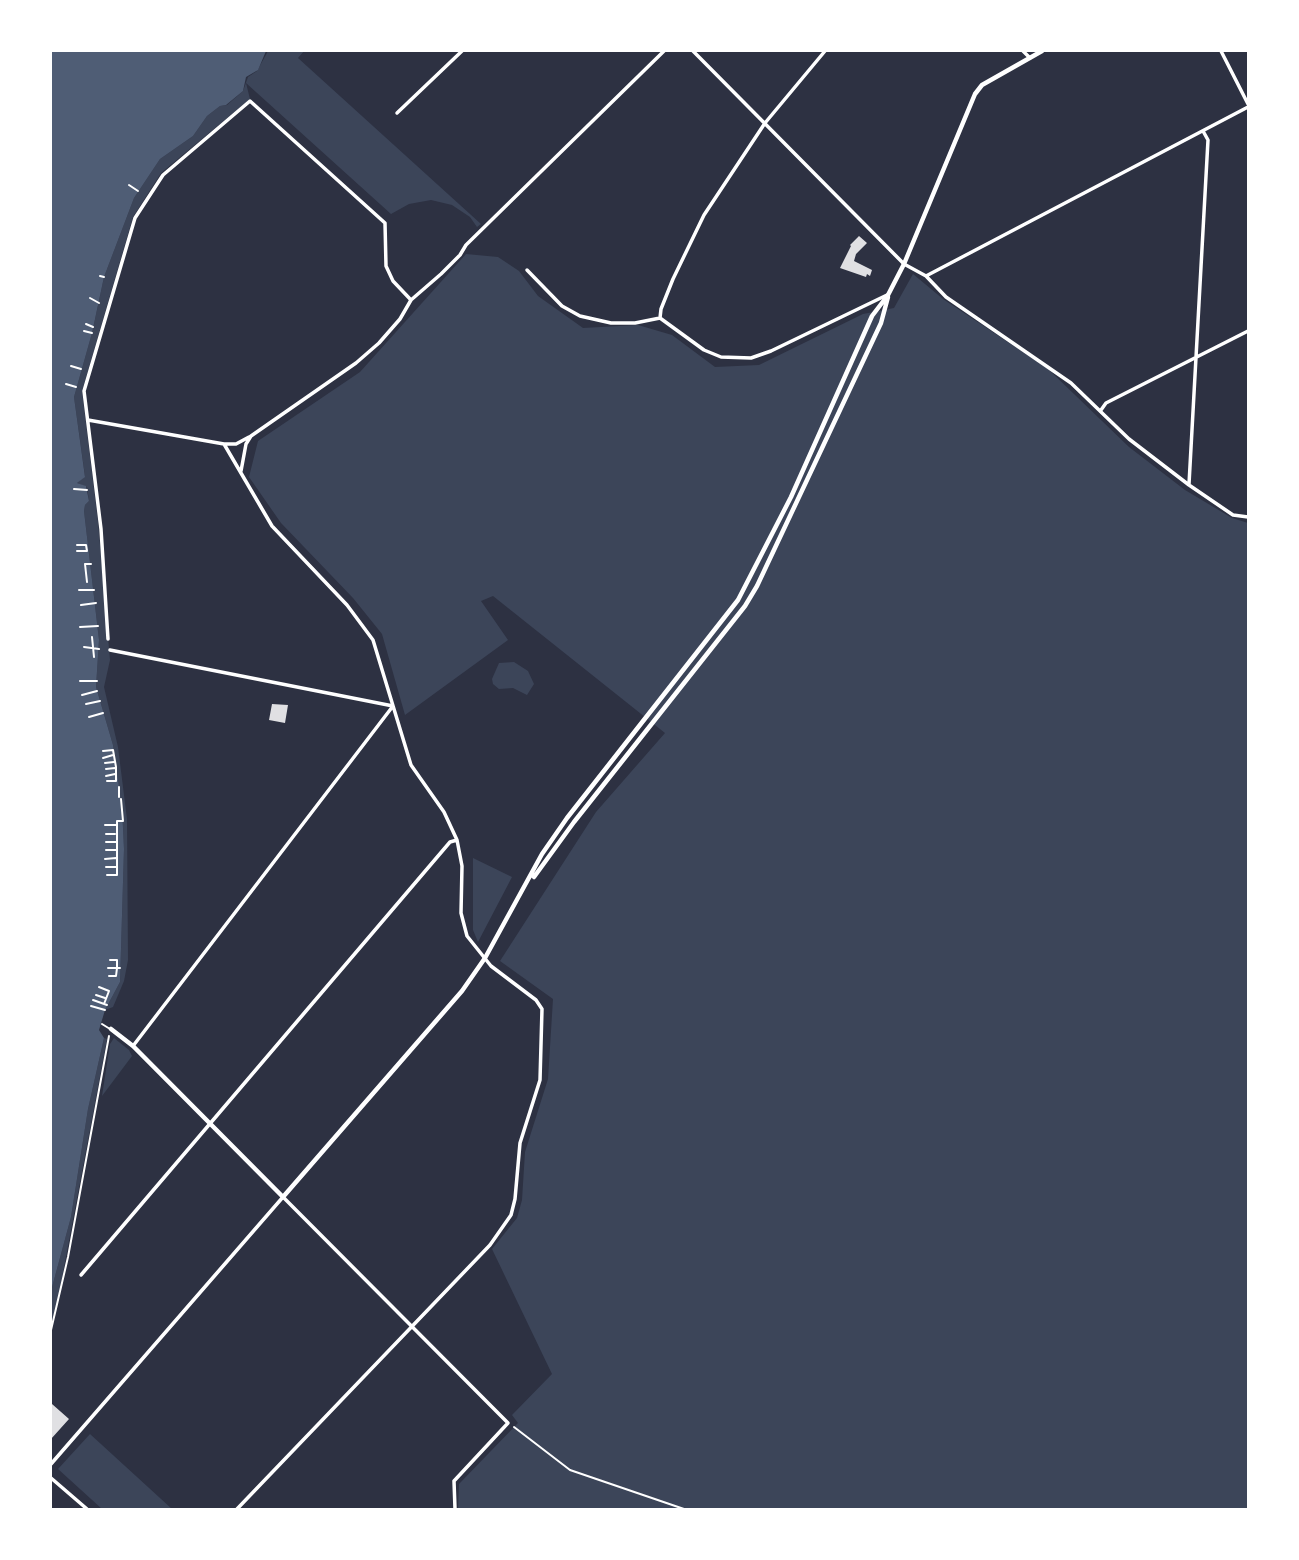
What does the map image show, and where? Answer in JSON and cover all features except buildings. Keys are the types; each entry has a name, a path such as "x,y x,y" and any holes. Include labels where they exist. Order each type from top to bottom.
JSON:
{"street":[{"path":"397,113 462,51"},
{"path":"88,420 224,444 236,444 251,436 356,363 391,330 411,300 441,274 466,245 664,51"},
{"path":"693,51 904,264 926,276 946,297 1049,367 1101,410 1129,439 1189,485 1233,515 1248,517"},
{"path":"825,51 765,123 704,215 673,278 660,318 704,350 721,357 751,358 888,295"},
{"path":"1023,51 1030,58"},
{"path":"51,1464 462,990 485,958 542,855 567,818 738,600 790,497 872,316 888,295 904,264 977,91 982,85 1042,51"},
{"path":"926,276 1248,106 1221,51"},
{"path":"108,639 100,529 84,391 135,218 163,175 250,101 385,223 386,266 393,281 411,300"},
{"path":"1189,485 1208,140 1203,131"},
{"path":"527,270 562,306 580,316 611,323 635,323 660,318"},
{"path":"527,886 573,822 745,606 757,586 881,323 888,295"},
{"path":"1101,410 1106,403 1248,331"},
{"path":"241,474 246,444 251,436"},
{"path":"224,444 272,526 362,622 377,648 411,765 444,812 457,840 462,866 462,921 467,936 491,966 536,1000 542,1009 540,1080 520,1143 511,1215 490,1245 237,1509"},
{"path":"110,650 393,706"},
{"path":"134,1046 393,706"},
{"path":"81,1275 450,842 457,840"},
{"path":"111,1029 134,1046 508,1423 454,1481 455,1509"},
{"path":"51,1478 87,1509"}],"lane":[{"path":"102,1024 111,1029"}],"path":[{"path":"129,186 138,191"},
{"path":"90,298 99,303"},
{"path":"86,324 93,327"},
{"path":"84,331 92,333"},
{"path":"71,366 81,369"},
{"path":"66,384 76,387"},
{"path":"74,489 87,490"},
{"path":"77,545 88,547 87,551 77,551"},
{"path":"87,582 85,564 91,564"},
{"path":"79,590 94,590"},
{"path":"81,605 96,603"},
{"path":"80,627 98,626"},
{"path":"92,637 94,657"},
{"path":"84,647 99,649"},
{"path":"80,681 97,681"},
{"path":"82,695 97,691"},
{"path":"86,704 100,701"},
{"path":"89,716 103,713"},
{"path":"103,751 113,750 116,767 116,781 107,781"},
{"path":"103,758 114,755"},
{"path":"104,763 115,762"},
{"path":"106,769 116,767"},
{"path":"106,776 116,774"},
{"path":"107,875 117,875 117,821 123,821 119,787"},
{"path":"105,825 117,825"},
{"path":"106,834 116,834"},
{"path":"106,842 117,842"},
{"path":"106,850 117,850"},
{"path":"105,859 117,858"},
{"path":"106,867 117,867"},
{"path":"109,976 116,976 119,968 117,960 110,960"},
{"path":"108,968 119,968"},
{"path":"93,1000 106,1004 109,991 99,987"},
{"path":"96,995 106,999"},
{"path":"91,1006 105,1010"},
{"path":"51,1330 111,1029"},
{"path":"508,1423 570,1470 684,1509"}],"shaded area":[{"path":"51,51 266,51 258,70 246,77 243,91 207,116 193,136 160,159 134,198 104,277 74,397 85,477 77,483 86,486 89,501 84,511 99,640 96,687 113,745 122,807 124,849 120,982 105,1010 99,1030 104,1038 88,1109 71,1217 51,1291"},
{"path":"268,51 304,51 298,58 481,224 477,227 470,217 452,205 431,200 409,204 391,214 246,83 250,99 161,173 133,217 82,391 98,522 110,660 104,687 118,747 127,819 128,960 124,981 113,1007 105,1010 120,982 124,849 122,807 113,745 96,687 99,640 84,511 89,501 87,487 77,483 85,476 74,397 104,277 134,198 160,159 193,136 207,116 220,106 227,105 243,91 248,77 257,71"},
{"path":"466,254 498,257 519,271 538,296 583,328 638,325 672,335 715,367 759,365 863,314 894,308 913,274 943,299 1047,368 1129,447 1185,490 1232,518 1248,523 1248,1509 458,1509 459,1484 518,1423 512,1415 552,1374 492,1249 517,1218 522,1200 525,1152 548,1079 553,999 500,961 596,812 665,733 493,596 481,601 508,640 405,715 382,634 353,598 281,523 249,477 258,441 360,372"},
{"path":"514,662 528,671 534,684 527,695 513,688 499,689 493,684 492,679 499,663"},
{"path":"473,858 512,877 478,942 473,930"},
{"path":"104,1038 107,1039 51,1325 51,1291 71,1217 88,1109"},
{"path":"114,1038 129,1050 132,1056 102,1096 110,1044"},
{"path":"90,1434 172,1509 102,1509 58,1469"}]}
